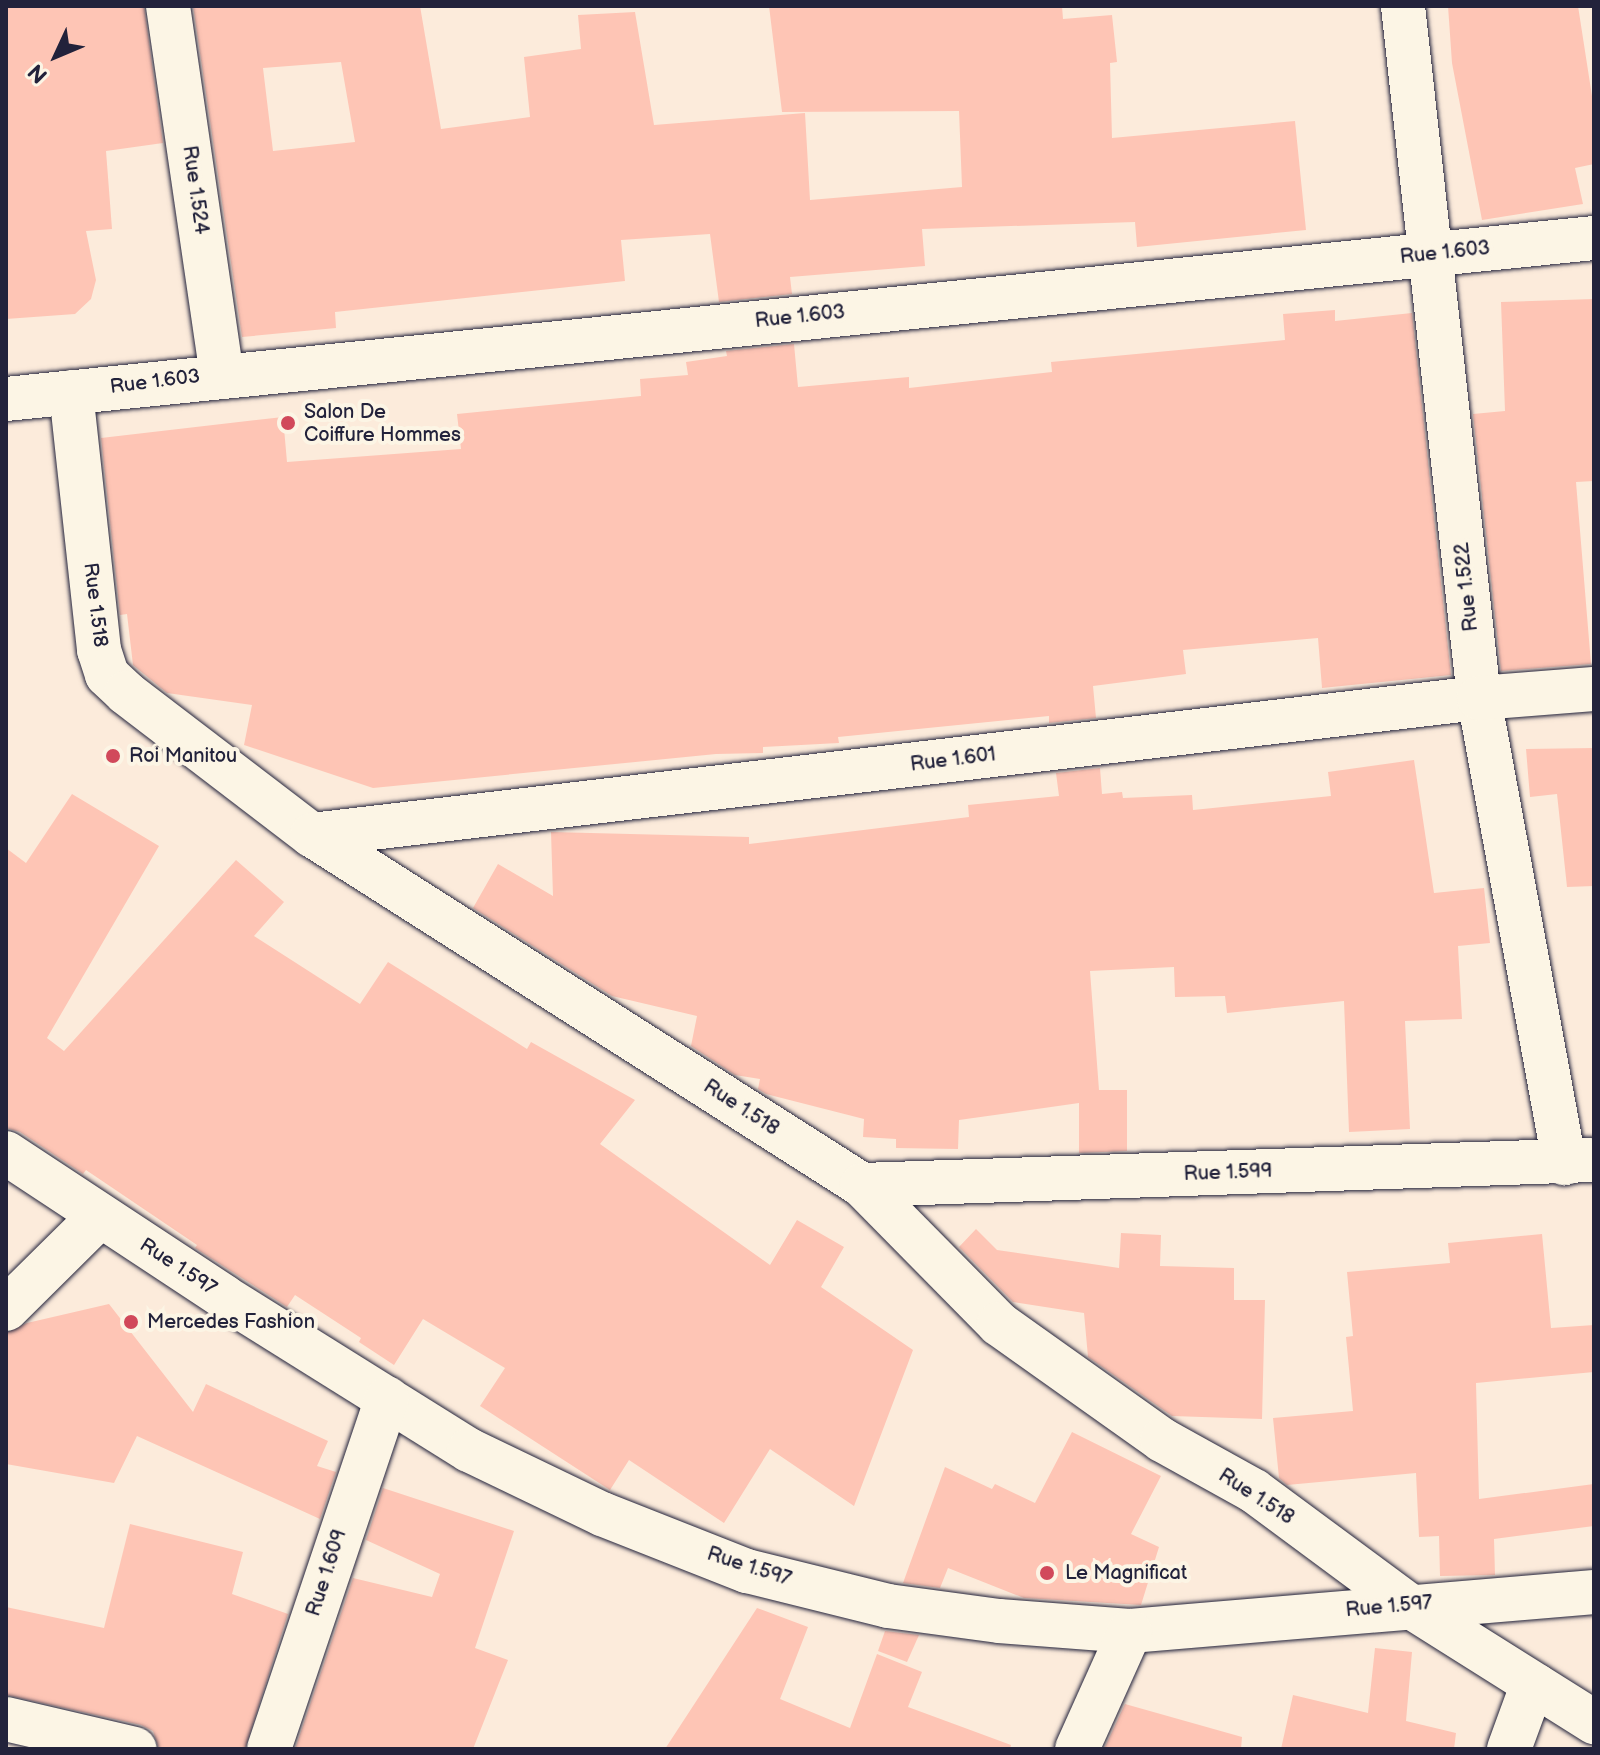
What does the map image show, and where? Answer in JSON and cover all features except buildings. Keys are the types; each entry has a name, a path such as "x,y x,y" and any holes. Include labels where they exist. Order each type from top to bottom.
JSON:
{"street":[{"name":"Rue 1.524","path":"168,6 222,375"},
{"name":"Rue 1.522","path":"1403,6 1479,698 1579,1161"},
{"name":"Rue 1.603","path":"6,399 1594,238"},
{"name":"Rue 1.518","path":"71,392 99,650 107,675 312,835 862,1185 999,1324 1162,1440 1254,1491 1408,1605 1594,1722"},
{"name":"Rue 1.601","path":"312,835 1479,698 1594,689"},
{"name":"Rue 1.597","path":"6,1153 469,1450 602,1514 747,1571 888,1606 999,1621 1130,1631 1408,1605 1594,1592"},
{"name":"Rue 1.599","path":"862,1185 1579,1161"},
{"path":"6,1309 100,1216"},
{"name":"Rue 1.609","path":"269,1749 387,1398"},
{"path":"1077,1749 1130,1631"},
{"path":"1509,1749 1528,1697 1536,1686"},
{"path":"6,1719 135,1749"}],"place":[{"name":"Salon De Coiffure Hommes","path":"288,423"},
{"name":"Roi Manitou","path":"113,756"},
{"name":"Mercedes Fashion","path":"131,1322"},
{"name":"Le Magnificat","path":"1047,1573"}]}
